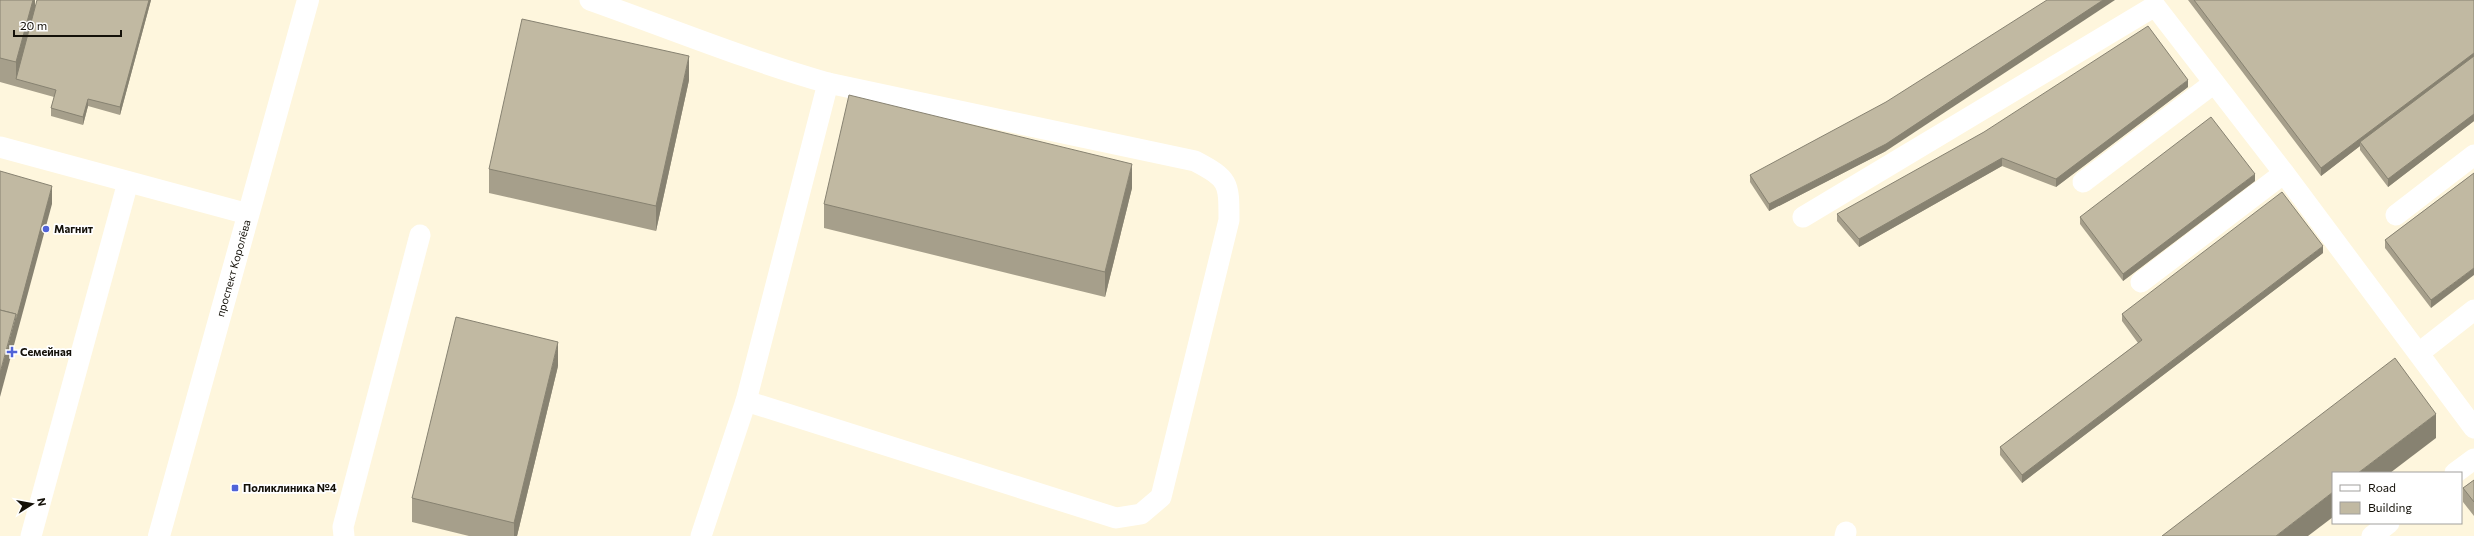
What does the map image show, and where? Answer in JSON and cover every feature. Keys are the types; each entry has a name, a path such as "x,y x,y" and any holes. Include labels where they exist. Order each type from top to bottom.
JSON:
{"main road":[{"name":"проспект Королёва","path":"159,536 308,0"}],"lane":[{"path":"590,0 691,35 778,69 828,82 1195,161 1218,173 1229,190 1229,220 1161,496 1141,514 1116,518 746,401"},
{"path":"1803,217 2155,6 2284,173 2474,428"},
{"path":"702,536 746,401 828,82"},
{"path":"2084,182 2214,83"},
{"path":"0,147 248,214"},
{"path":"2396,215 2474,155"},
{"path":"2141,282 2284,173"},
{"path":"30,536 128,182"},
{"path":"344,536 343,527 420,235"},
{"path":"2418,353 2474,310"},
{"path":"2456,472 2474,459"},
{"path":"2372,536 2388,524"}],"building":[{"path":"0,0 33,0 16,62 0,58"},
{"path":"37,0 149,0 120,107 88,99 83,117 51,108 56,90 16,79"},
{"path":"2047,0 2103,0 1886,144 1769,204 1750,175 1886,102"},
{"path":"2194,0 2474,0 2474,53 2321,168"},
{"path":"522,19 689,56 656,206 489,169"},
{"path":"2148,26 2188,80 2056,179 2002,158 1859,239 1837,214 1984,132"},
{"path":"2474,56 2474,114 2388,179 2360,142"},
{"path":"849,95 1132,164 1105,272 824,204"},
{"path":"2211,117 2255,174 2123,274 2080,217"},
{"path":"0,171 52,186 16,321 16,314 0,310"},
{"path":"2474,173 2474,268 2431,300 2385,240"},
{"path":"2282,192 2323,246 2022,475 2000,447 2142,340 2122,314"},
{"path":"0,310 16,314 0,373"},
{"path":"456,317 558,342 514,523 412,498"},
{"path":"2395,358 2436,414 2359,472 2332,472 2332,493 2276,536 2162,536"},
{"path":"2474,480 2474,502 2463,488"}],"place":[{"name":"Магнит","path":"46,229"},
{"name":"Семейная","path":"12,352"},
{"name":"Поликлиника №4","path":"235,488"}]}
